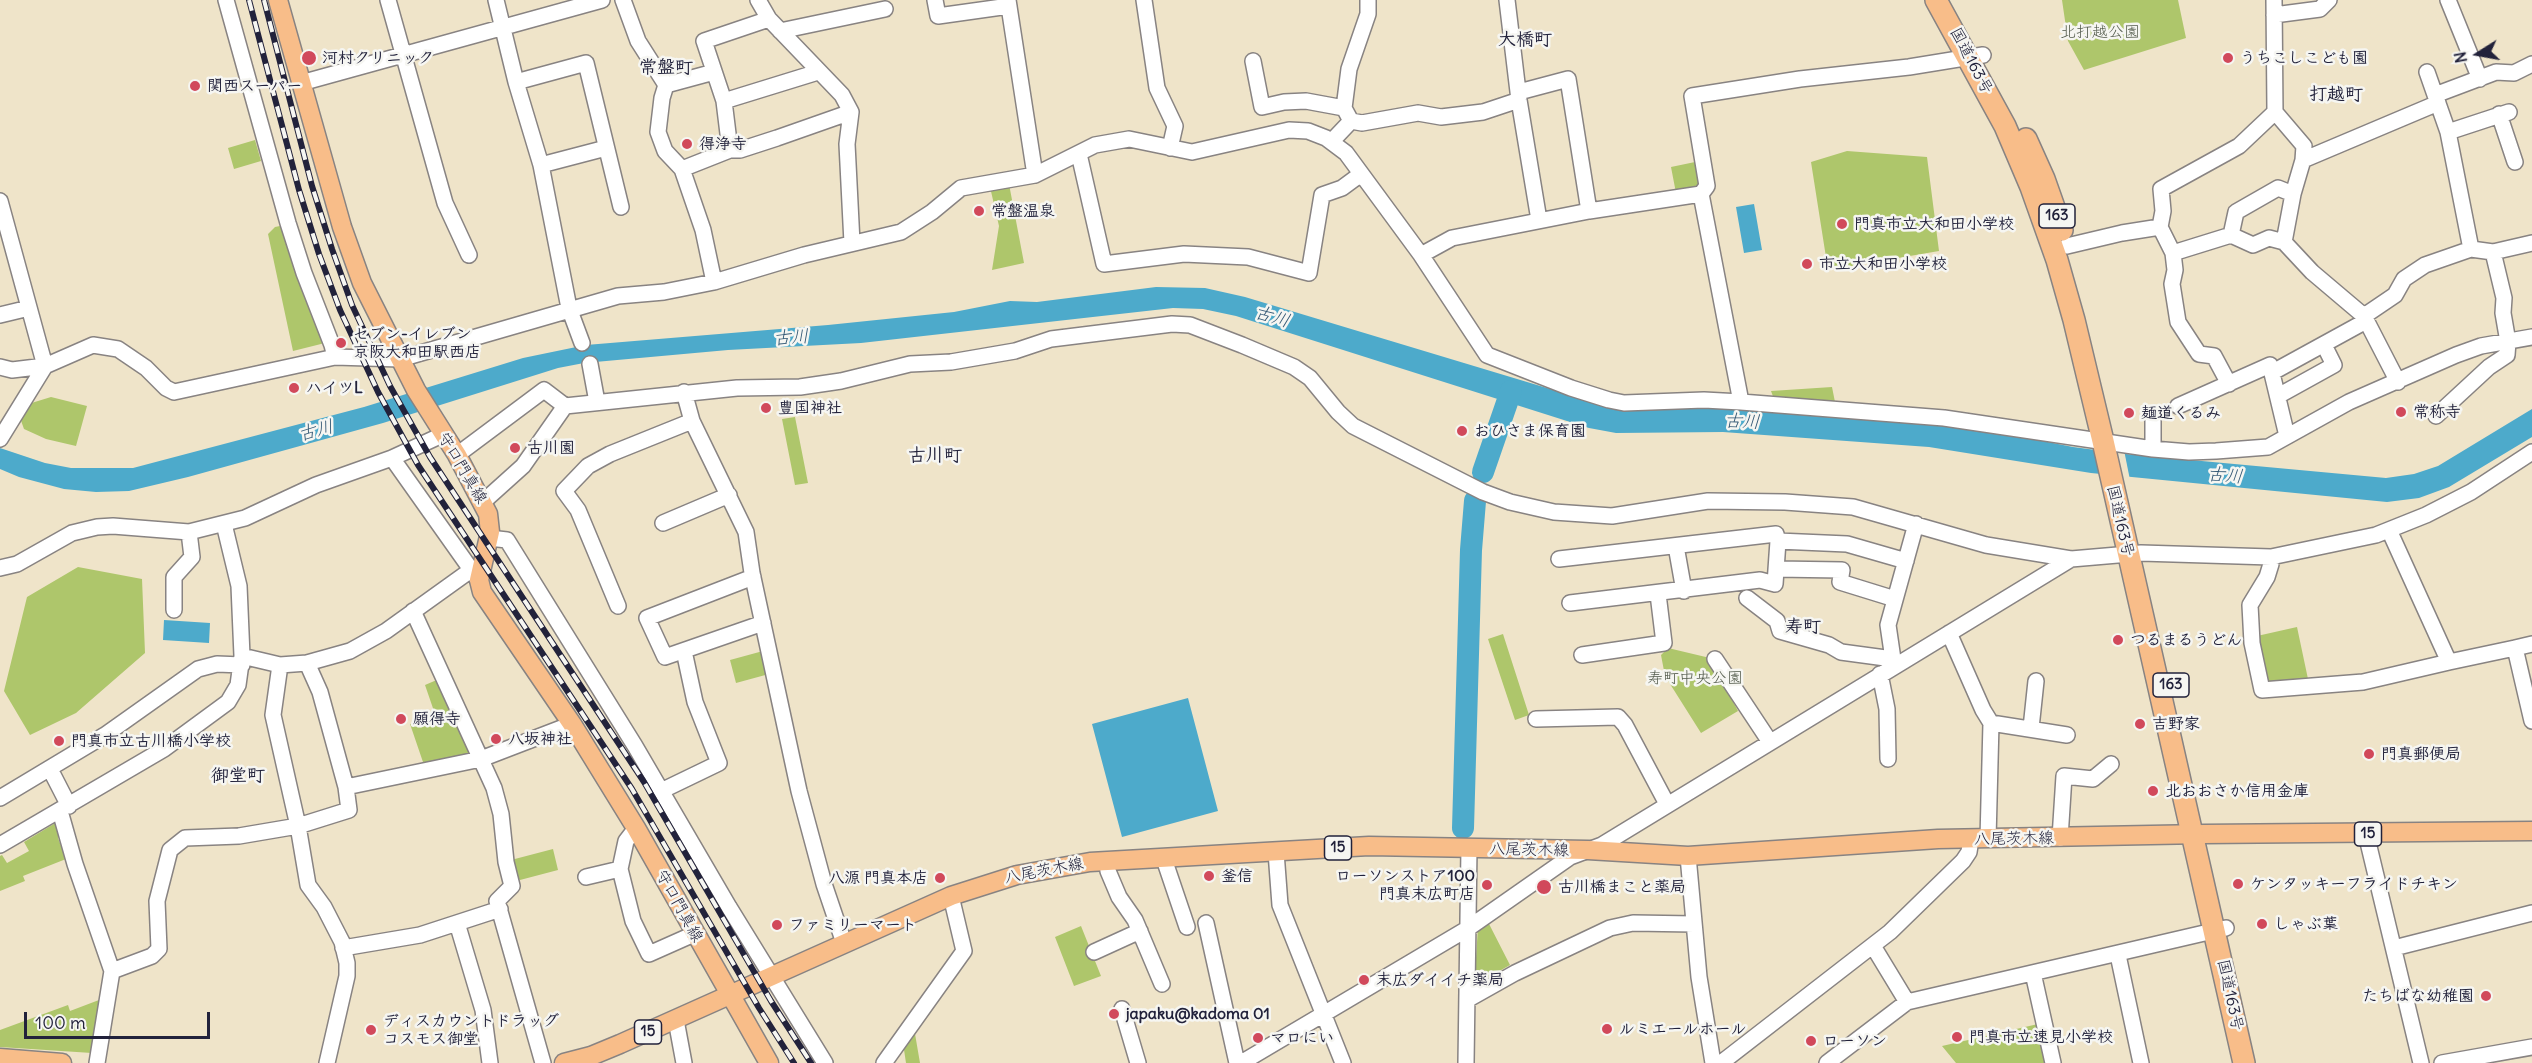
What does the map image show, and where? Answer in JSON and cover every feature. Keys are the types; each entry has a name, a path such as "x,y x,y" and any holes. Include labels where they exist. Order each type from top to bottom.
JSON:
{"highway":[{"name":"国道163号","path":"1936,0 1976,56 2018,122 2044,179 2088,315 2110,445 2132,545 2198,834 2257,1063"},
{"name":"国道163号","path":"1950,0 2031,187 2053,249 2110,445"},
{"name":"国道163号","path":"2221,929 2244,1063"}],"main road":[{"name":"守口門真線","path":"278,0 342,227 362,283 416,390 483,502 491,523 489,538 475,575 482,591 572,724 636,828 769,1063"},
{"name":"八尾茨木線","path":"564,1063 591,1056 676,1020 728,994 951,896 1017,875 1090,862 1369,846 1588,850 1688,856 1938,839 2532,831"},
{"path":"0,1058 62,1063"}],"street":[{"path":"226,0 288,223 304,273 333,345 335,357"},
{"path":"388,0 445,203 469,255"},
{"path":"496,0 516,82 541,165 569,308 582,343"},
{"path":"301,83 602,0"},
{"path":"623,0 638,41 666,85 658,132 665,150 682,169 703,230 714,282"},
{"path":"758,0 774,25 842,95 851,112 847,144 852,243"},
{"path":"935,0 938,16 1009,3 1035,175"},
{"path":"1144,0 1157,88 1175,126 1170,148"},
{"path":"1332,141 1348,114 1349,69 1368,14 1368,0"},
{"path":"1507,0 1519,96 1539,220"},
{"path":"2284,242 2293,194 2303,160 2304,146 2275,112 2274,8 2320,9 2330,0"},
{"path":"2448,0 2480,79"},
{"path":"730,150 724,101 704,41 774,25 885,9"},
{"path":"1421,255 1452,238 1539,220 1701,194 1707,186 1692,96 1976,56"},
{"path":"1253,61 1262,107 1284,102 1306,101 1348,114 1362,123 1418,113 1441,117 1483,112 1519,96 1568,79 1590,211"},
{"path":"516,82 586,63 621,207"},
{"path":"2303,160 2496,72 2514,72 2532,64"},
{"path":"666,85 714,72"},
{"path":"724,101 818,72"},
{"path":"2427,72 2448,132 2471,249"},
{"path":"682,169 730,150 740,150 851,112"},
{"path":"2229,384 2214,356 2199,354 2178,322 2172,284 2175,270 2173,253 2160,227 2163,211 2162,189 2239,146 2275,112"},
{"path":"2448,132 2504,113 2515,162"},
{"path":"0,367 12,370 45,366 93,345 118,349 146,368 166,388 174,392 335,357 400,359 569,308 618,296 664,292 714,282 852,243 901,232 932,212 961,188 1035,175 1095,145 1129,139 1192,152 1289,130 1308,131 1332,141 1346,153 1421,255 1487,355 1571,388 1624,403 1704,400 1944,418 2110,445 2189,452 2268,447 2349,402 2464,352 2481,346 2532,337"},
{"path":"541,165 606,148"},
{"path":"1079,154 1104,264 1184,254 1248,257 1309,273 1322,195 1342,188 1361,174"},
{"path":"2231,235 2236,212 2278,188 2293,194"},
{"path":"1701,194 1741,402"},
{"path":"0,201 7,255 29,308 45,366 0,439"},
{"path":"2067,246 2121,233 2160,227"},
{"path":"2173,253 2231,235 2253,245 2269,238 2284,242 2312,272 2365,318 2398,382"},
{"path":"2273,372 2324,345 2365,318 2395,295 2404,279 2425,265 2471,249 2493,252 2532,243"},
{"path":"2436,416 2489,367 2507,355 2504,298 2493,252"},
{"path":"0,315 29,308"},
{"path":"456,455 544,390 566,406 737,388 800,387 841,381 910,364 951,362 1015,351 1052,339 1130,328 1172,324 1190,325 1294,368 1310,378 1338,412 1353,426 1483,492 1528,507 1554,512 1612,516 1708,501 1785,502 1853,507 1986,545 2072,559"},
{"path":"2278,396 2334,365 2324,345"},
{"path":"590,364 597,402"},
{"path":"2178,406 2270,364 2287,436"},
{"path":"684,393 692,421 746,532 762,623 799,791 824,884 844,943"},
{"path":"483,502 523,466 566,406"},
{"path":"2153,415 2153,449"},
{"path":"618,606 579,510 564,491 588,466 610,454 692,421"},
{"path":"0,558 0,568 17,564 72,533 96,527 113,526 189,532 224,524 245,518 316,485 392,458 442,435"},
{"path":"0,798 105,735 198,669 242,660 280,665 307,663 350,651 386,631 412,611 475,575 392,458"},
{"path":"1206,923 1239,1063 1265,1056 1322,1013 1467,929 1560,864 1602,845 1880,674 1894,663 1949,633 2072,559 2132,545 2271,557 2365,537 2426,515 2529,460"},
{"path":"663,523 729,495"},
{"path":"0,845 164,749 228,702 238,685 242,660 239,586 224,524"},
{"path":"1894,663 1888,625 1916,524"},
{"path":"2389,530 2449,662"},
{"path":"174,610 174,577 192,557 189,532"},
{"path":"1559,559 1776,534 1778,541 1774,584 1760,580 1570,603"},
{"path":"489,538 507,540 825,1063"},
{"path":"1778,541 1847,544 1906,561"},
{"path":"1676,546 1684,591"},
{"path":"2271,557 2267,577 2250,605 2252,643 2262,690 2363,682 2532,644"},
{"path":"1776,569 1842,570 1840,582 1895,598"},
{"path":"753,577 647,618 665,657 762,623"},
{"path":"1582,655 1664,643 1658,594"},
{"path":"1747,598 1777,621 1780,631 1829,645 1841,652 1894,663"},
{"path":"412,611 494,788 501,814 506,861 512,886 498,901 543,1063"},
{"path":"1721,1063 1873,946 1951,875 1979,839 1991,723 1949,633"},
{"path":"2515,648 2532,721"},
{"path":"661,791 719,763 695,702 684,651"},
{"path":"1715,658 1770,742"},
{"path":"112,971 152,956 159,949 157,901 170,850 185,838 239,836 298,826 349,810 346,787 320,692 307,663"},
{"path":"280,665 273,715 298,826 308,885 324,907 343,948 347,963 347,976 327,1063"},
{"path":"1880,674 1887,709 1888,759"},
{"path":"2031,729 2036,681"},
{"path":"1536,719 1618,717 1625,725 1667,804"},
{"path":"1991,723 2067,735"},
{"path":"346,787 481,759 572,724"},
{"path":"2060,838 2064,776 2093,779 2111,764"},
{"path":"50,769 64,808 75,864 112,971 97,1063"},
{"path":"636,828 626,841 620,869 633,921 649,954 694,934"},
{"path":"2366,834 2421,1063"},
{"path":"1466,1063 1469,848"},
{"path":"1276,852 1280,905 1343,1063"},
{"path":"1688,856 1694,924 1713,1063"},
{"path":"1164,859 1187,927"},
{"path":"1107,862 1108,871 1119,897 1135,920 1162,984"},
{"path":"586,877 620,869"},
{"path":"884,1063 964,951 951,896"},
{"path":"343,948 420,935 500,909"},
{"path":"2394,948 2532,914"},
{"path":"457,923 483,1010 489,1063"},
{"path":"1467,1000 1610,928 1633,923 1694,924"},
{"path":"1827,1063 1907,1002 2118,955 2221,929"},
{"path":"1094,952 1140,931"},
{"path":"1873,946 1907,1002"},
{"path":"2118,955 2140,1063"},
{"path":"2033,973 2053,1063"},
{"path":"1122,1009 1138,1063"},
{"path":"676,1020 684,1063"},
{"path":"2442,1063 2532,1047"}],"green space":[{"name":"北打越公園","path":"2062,0 2178,0 2186,38 2084,70 2068,41"},
{"path":"255,140 261,161 234,169 228,148"},
{"path":"1847,151 1927,157 1939,251 1828,270 1811,162"},
{"path":"1695,162 1700,188 1676,193 1671,167"},
{"path":"1009,184 1024,263 992,270 999,226 990,187"},
{"path":"280,226 325,343 293,351 268,234 275,227"},
{"path":"1832,387 1835,402 1774,399 1771,391"},
{"path":"51,397 87,406 76,446 46,439 24,429 19,415 25,405"},
{"path":"795,417 808,483 795,485 782,419"},
{"path":"78,567 142,579 145,653 76,713 30,735 4,691 27,597"},
{"path":"2297,627 2308,679 2265,684 2257,636"},
{"path":"1503,634 1529,715 1515,720 1488,639"},
{"name":"寿町中央公園","path":"1668,648 1710,658 1738,711 1701,733 1665,676 1661,655"},
{"path":"763,651 769,674 736,683 730,660"},
{"path":"439,679 472,755 424,765 410,724 436,717 425,685"},
{"path":"57,822 59,825 58,838 66,859 23,876 25,881 0,891 0,856 2,855 7,863 29,851 24,842"},
{"path":"553,849 558,870 520,880 514,874 511,860"},
{"path":"1487,920 1510,965 1480,982 1475,973 1478,927"},
{"path":"1081,926 1101,976 1074,986 1055,937"},
{"path":"99,1000 92,1053 0,1047 0,1030 68,1005 70,1011"},
{"path":"2038,1024 2046,1063 1956,1063 1942,1046"},
{"path":"914,1028 920,1063 906,1063 903,1043"}],"water":[{"path":"1754,204 1762,250 1744,253 1736,207"},
{"name":"古川","path":"1156,287 1205,288 1245,297 1610,407 1706,406 1928,422 2126,454 2386,478 2414,474 2438,466 2532,409 2532,437 2449,487 2419,498 2387,502 2091,473 1929,447 1723,432 1616,433 1589,428 1236,316 1203,309 1173,308 861,343 728,350 584,363 558,368 383,423 129,491 96,492 64,489 19,477 0,469 0,448 45,463 71,468 133,468 364,407 523,358 586,345 828,325 954,312 1010,301 1037,302"},
{"path":"164,620 210,623 209,643 163,640"},
{"path":"1188,698 1218,811 1122,837 1092,724"}],"pier":[{"path":"2097,447 2124,450 2130,480 2103,477"}],"waterway":[{"path":"1483,472 1511,391"},
{"path":"1463,828 1471,550 1475,501"}],"railway":[{"path":"249,0 299,190 319,254 340,310 378,392 418,465 632,789 759,1008 794,1063"},
{"path":"264,0 312,186 332,249 352,305 390,386 430,457 644,782 771,1001 811,1063"}],"place":[{"name":"河村クリニック","path":"309,58"},
{"name":"うちこしこども園","path":"2228,58"},
{"name":"関西スーパー","path":"195,86"},
{"name":"得浄寺","path":"687,144"},
{"name":"常盤温泉","path":"979,211"},
{"name":"門真市立大和田小学校","path":"1842,224"},
{"name":"市立大和田小学校","path":"1807,264"},
{"name":"セブン-イレブン 京阪大和田駅西店","path":"341,343"},
{"name":"ハイツL","path":"294,388"},
{"name":"豊国神社","path":"766,408"},
{"name":"常称寺","path":"2401,412"},
{"name":"麺道くるみ","path":"2129,413"},
{"name":"おひさま保育園","path":"1462,431"},
{"name":"古川園","path":"515,448"},
{"name":"つるまるうどん","path":"2118,640"},
{"name":"願得寺","path":"401,719"},
{"name":"吉野家","path":"2140,724"},
{"name":"八坂神社","path":"496,739"},
{"name":"門真市立古川橋小学校","path":"59,741"},
{"name":"門真郵便局","path":"2369,754"},
{"name":"北おおさか信用金庫","path":"2153,791"},
{"name":"釜信","path":"1209,876"},
{"name":"八源 門真本店","path":"940,878"},
{"name":"ケンタッキーフライドチキン","path":"2238,884"},
{"name":"ローソンストア100 門真末広町店","path":"1487,885"},
{"name":"古川橋まこと薬局","path":"1544,887"},
{"name":"しゃぶ葉","path":"2262,924"},
{"name":"ファミリーマート","path":"777,925"},
{"name":"末広ダイイチ薬局","path":"1364,980"},
{"name":"たちばな幼稚園","path":"2486,996"},
{"name":"japaku@kadoma 01","path":"1114,1014"},
{"name":"ルミエールホール","path":"1607,1029"},
{"name":"ディスカウントドラッグ コスモス御堂","path":"371,1030"},
{"name":"門真市立速見小学校","path":"1957,1037"},
{"name":"マロにい","path":"1258,1038"},
{"name":"ローソン","path":"1811,1041"}],"district":[{"name":"大橋町","path":"1525,40"},
{"name":"常盤町","path":"666,68"},
{"name":"打越町","path":"2336,95"},
{"name":"古川町","path":"935,456"},
{"name":"寿町","path":"1803,627"},
{"name":"御堂町","path":"238,776"}]}
